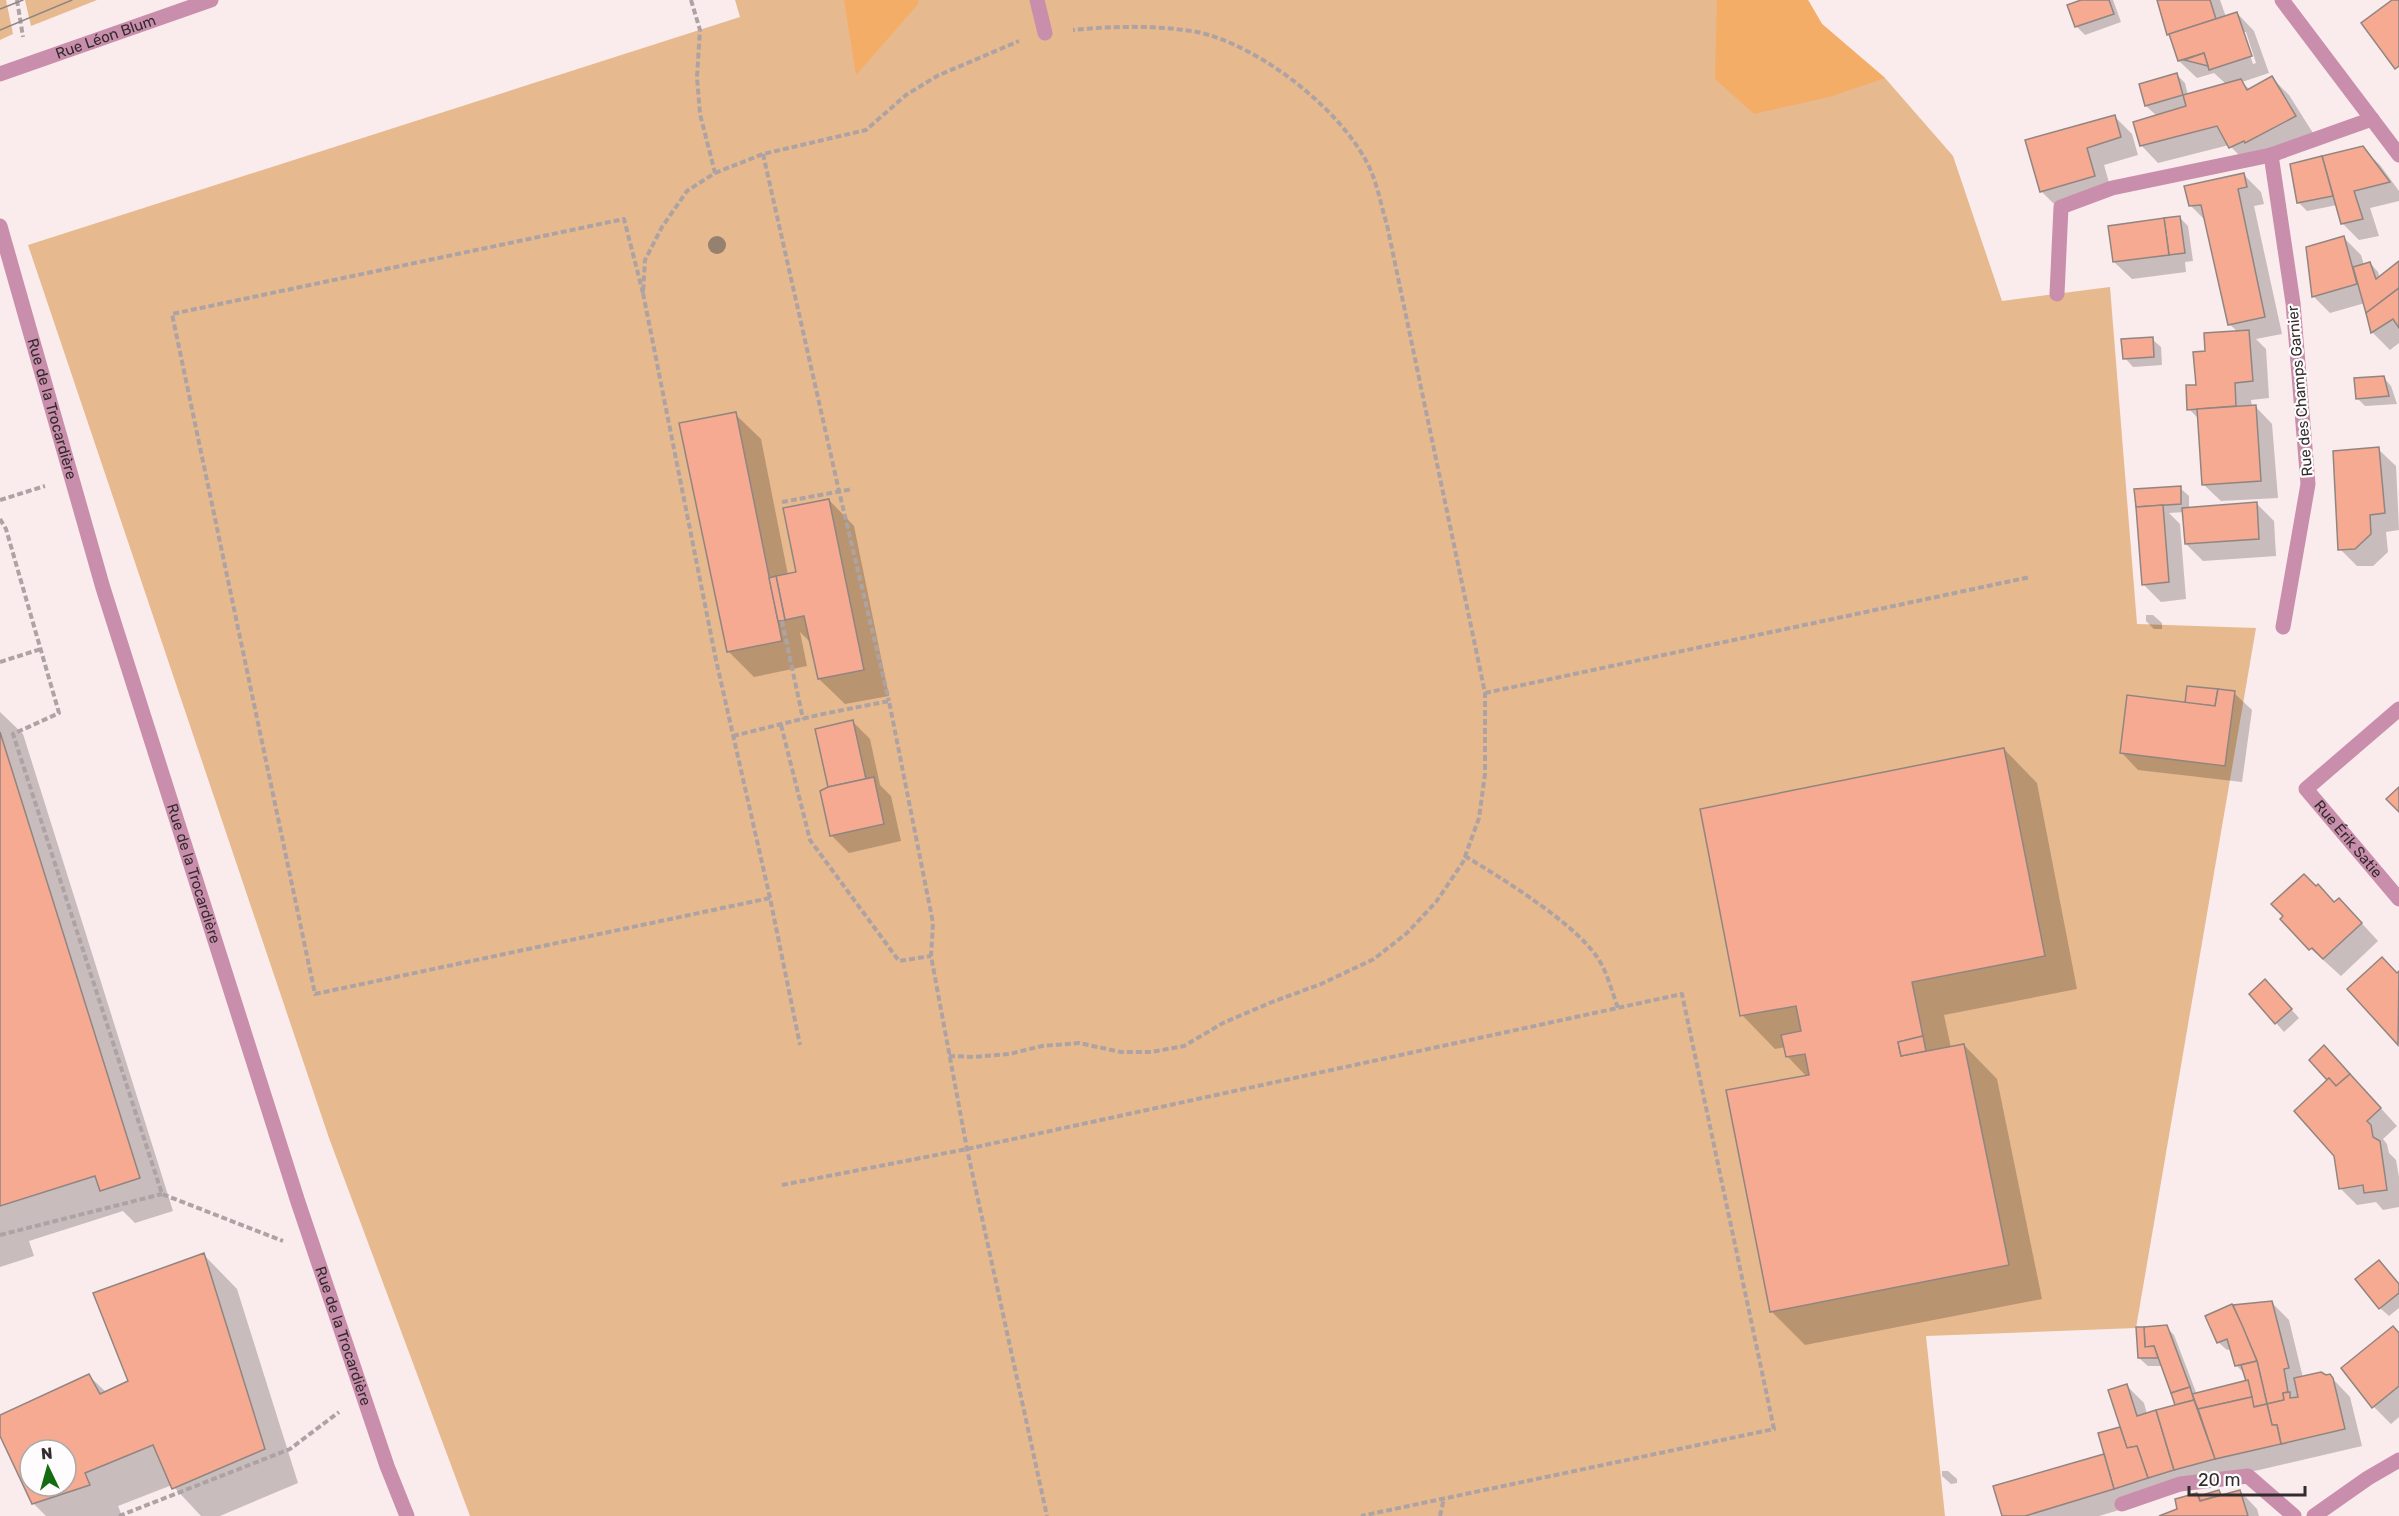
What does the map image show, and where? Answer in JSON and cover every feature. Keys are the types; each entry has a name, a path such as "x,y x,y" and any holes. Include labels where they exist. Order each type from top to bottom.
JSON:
{"street":[{"name":"Rue Léon Blum","path":"0,74 212,0"},
{"path":"1037,0 1045,33"},
{"path":"2282,0 2399,155"},
{"path":"2057,294 2061,207 2112,188 2271,155 2372,119"},
{"name":"Rue des Champs Garnier","path":"2271,155 2294,303 2308,484 2283,627"},
{"name":"Rue de la Trocardière","path":"0,226 103,588 298,1202 383,1456 407,1516"},
{"name":"Rue Érik Satie","path":"2399,708 2306,789 2399,899"},
{"path":"2314,1516 2368,1478 2399,1460"},
{"path":"2122,1504 2180,1484 2248,1476 2294,1516"}],"path":[{"path":"17,0 27,65"},
{"path":"691,0 700,30 697,77 700,114 716,172"},
{"path":"643,293 645,260 662,227 687,191 716,172 763,154 866,130 906,95 937,76 1007,44 1045,33 1094,28 1149,27 1198,33 1245,51 1283,72 1323,105 1352,140 1373,175 1387,225 1485,693 1485,774 1479,818 1465,856 1436,902 1407,933 1374,959 1321,984 1224,1023 1184,1046 1151,1052 1121,1052 1079,1043 1042,1046 1009,1054 974,1058 949,1056"},
{"path":"763,154 889,701 933,923 931,956 967,1149 1047,1516"},
{"path":"770,898 315,994 172,314 624,219 643,293 716,660 770,898 800,1046"},
{"path":"0,500 71,478"},
{"path":"782,502 853,489"},
{"path":"0,519 6,529 59,713 13,734 162,1194"},
{"path":"1485,693 2030,577"},
{"path":"782,621 803,719"},
{"path":"0,663 41,649"},
{"path":"733,736 889,701"},
{"path":"781,725 810,840 899,961 931,956"},
{"path":"1465,856 1561,921 1582,940 1598,958 1618,1008"},
{"path":"782,1185 967,1149 1682,994 1774,1430 1361,1516"},
{"path":"0,1235 162,1194 286,1242"},
{"path":"119,1516 290,1449 341,1410 345,1421"},
{"path":"1440,1516 1444,1498"}],"shaded area":[{"path":"0,0 6,0 13,34 0,40"},
{"path":"25,0 97,0 31,26"},
{"path":"735,0 1808,0 1822,24 1885,78 1953,156 2002,301 2110,287 2137,624 2256,628 2136,1328 1926,1336 1945,1516 470,1516 329,1138 28,245 740,17"},
{"path":"844,0 918,0 919,3 856,75"},
{"path":"1717,0 1808,0 1822,24 1885,78 1829,97 1754,114 1715,79"}],"building":[{"path":"2081,0 2109,0 2114,14 2075,27 2067,5"},
{"path":"2157,0 2210,0 2216,19 2167,35"},
{"path":"2392,0 2399,0 2399,66 2395,69 2361,23"},
{"path":"2237,12 2252,56 2209,70 2204,53 2178,61 2169,34"},
{"path":"2204,53 2208,66 2184,60"},
{"path":"2177,73 2183,95 2145,106 2139,84"},
{"path":"2272,76 2296,116 2245,143 2244,141 2229,148 2217,126 2140,146 2133,122 2186,106 2183,95 2241,79 2247,90"},
{"path":"2115,115 2121,137 2087,148 2095,176 2040,192 2025,140"},
{"path":"2363,146 2390,182 2354,191 2363,219 2341,224 2322,156"},
{"path":"2322,156 2333,196 2297,203 2290,164"},
{"path":"2244,173 2247,187 2238,189 2265,317 2228,325 2201,205 2189,206 2184,186"},
{"path":"2180,216 2185,253 2169,255 2164,218"},
{"path":"2164,218 2169,255 2113,262 2108,226"},
{"path":"2344,236 2357,284 2312,297 2306,247"},
{"path":"2399,261 2399,288 2366,313 2353,267 2370,262 2376,279"},
{"path":"2399,288 2399,328 2393,319 2371,333 2366,313"},
{"path":"2249,330 2253,381 2235,383 2236,406 2187,410 2186,385 2196,385 2193,352 2205,351 2204,333"},
{"path":"2153,337 2154,357 2123,359 2121,339"},
{"path":"2384,376 2389,396 2356,399 2354,378"},
{"path":"2256,405 2261,481 2202,485 2197,409"},
{"path":"736,412 782,641 727,652 679,423"},
{"path":"2379,447 2385,513 2370,515 2371,534 2355,549 2338,550 2333,451"},
{"path":"2181,486 2181,504 2136,507 2134,489"},
{"path":"829,499 864,670 818,679 804,616 785,620 776,576 796,572 783,508"},
{"path":"2257,502 2259,539 2185,544 2182,508"},
{"path":"2163,505 2169,582 2142,585 2136,507"},
{"path":"776,576 785,620 782,621 778,621 769,578"},
{"path":"2187,686 2218,689 2215,706 2185,703"},
{"path":"2218,689 2235,691 2225,766 2120,753 2127,695 2215,706"},
{"path":"853,720 866,779 828,787 815,729"},
{"path":"0,732 140,1178 100,1191 95,1176 0,1206"},
{"path":"2004,748 2045,956 1912,982 1923,1036 1898,1042 1901,1056 1964,1044 2009,1265 1770,1312 1726,1090 1809,1075 1805,1054 1786,1057 1781,1035 1801,1031 1796,1006 1740,1016 1700,809"},
{"path":"874,777 884,824 830,836 820,791 828,787"},
{"path":"2399,787 2399,812 2386,799"},
{"path":"2304,874 2316,886 2318,884 2334,902 2339,898 2362,923 2323,959 2312,948 2309,950 2280,919 2283,916 2271,904"},
{"path":"2382,957 2397,973 2399,971 2398,1045 2347,989"},
{"path":"2265,979 2292,1009 2275,1024 2249,994"},
{"path":"1923,1036 1926,1051 1901,1056 1898,1042"},
{"path":"2324,1045 2350,1074 2336,1086 2329,1078 2327,1080 2309,1060"},
{"path":"2350,1074 2381,1108 2367,1121 2371,1125 2373,1137 2380,1141 2387,1190 2364,1193 2363,1185 2339,1189 2334,1156 2294,1111 2329,1078 2336,1086"},
{"path":"204,1253 265,1449 172,1489 153,1445 85,1473 90,1485 78,1489 78,1438 18,1438 18,1474 0,1436 0,1415 89,1374 100,1394 128,1381 93,1293"},
{"path":"2379,1260 2399,1284 2399,1293 2379,1309 2355,1279"},
{"path":"2272,1301 2289,1368 2284,1369 2288,1392 2283,1393 2284,1400 2267,1404 2257,1361 2233,1305"},
{"path":"2232,1304 2257,1361 2235,1366 2227,1339 2217,1343 2205,1316"},
{"path":"2167,1325 2190,1387 2171,1393 2154,1346 2145,1347 2144,1327"},
{"path":"2393,1326 2399,1333 2399,1386 2372,1408 2341,1368"},
{"path":"2136,1327 2144,1327 2145,1347 2154,1346 2158,1358 2138,1358"},
{"path":"2257,1361 2267,1404 2254,1407 2241,1365"},
{"path":"2321,1372 2326,1375 2330,1374 2333,1378 2345,1429 2281,1444 2277,1425 2272,1425 2267,1404 2284,1400 2283,1393 2290,1392 2290,1398 2298,1397 2294,1378"},
{"path":"2248,1380 2252,1397 2198,1409 2192,1394"},
{"path":"2127,1384 2137,1416 2156,1410 2174,1470 2148,1478 2137,1446 2127,1448 2108,1390"},
{"path":"2190,1387 2194,1400 2175,1405 2171,1393"},
{"path":"2252,1397 2254,1407 2267,1404 2272,1425 2277,1425 2281,1444 2215,1459 2198,1409"},
{"path":"2194,1400 2215,1459 2174,1470 2156,1410"},
{"path":"2120,1427 2127,1448 2137,1446 2148,1478 2114,1489 2098,1433"},
{"path":"2104,1454 2114,1489 2025,1516 2002,1516 1993,1486"},
{"path":"2219,1490 2221,1495 2200,1501 2199,1496"},
{"path":"2240,1490 2248,1516 2159,1516 2177,1509 2175,1499 2197,1493 2200,1501"},
{"path":"29,1498 50,1498 32,1504"}],"tram line":[{"path":"0,9 23,0"},
{"path":"0,30 72,0"}]}
